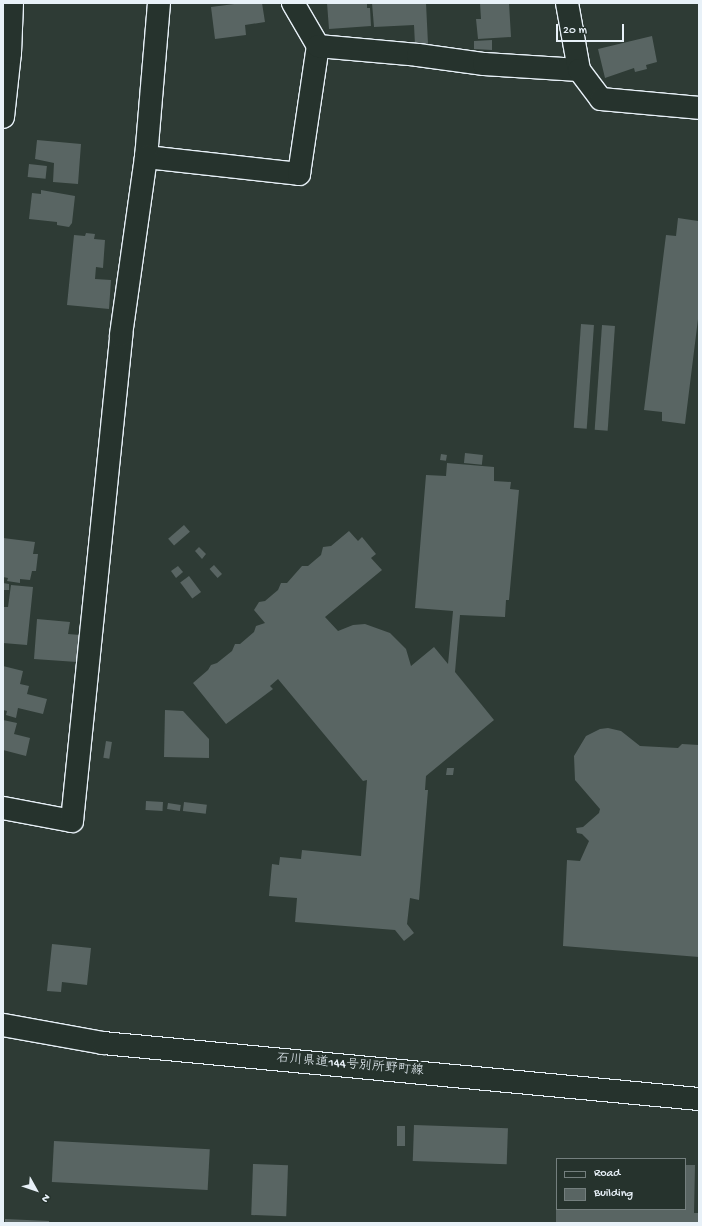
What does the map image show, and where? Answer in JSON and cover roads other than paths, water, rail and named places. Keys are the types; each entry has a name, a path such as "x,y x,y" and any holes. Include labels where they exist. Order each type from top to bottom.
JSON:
{"street":[{"path":"3,117 10,53 12,3"},
{"path":"3,808 72,821 121,335 146,157 159,3"},
{"path":"146,157 299,174 318,46 294,3"},
{"path":"567,3 579,70 601,99 699,108"},
{"path":"318,46 418,55 484,64 579,70"},
{"name":"石川県道144号別所野町線","path":"3,1025 103,1043 699,1099"}]}
